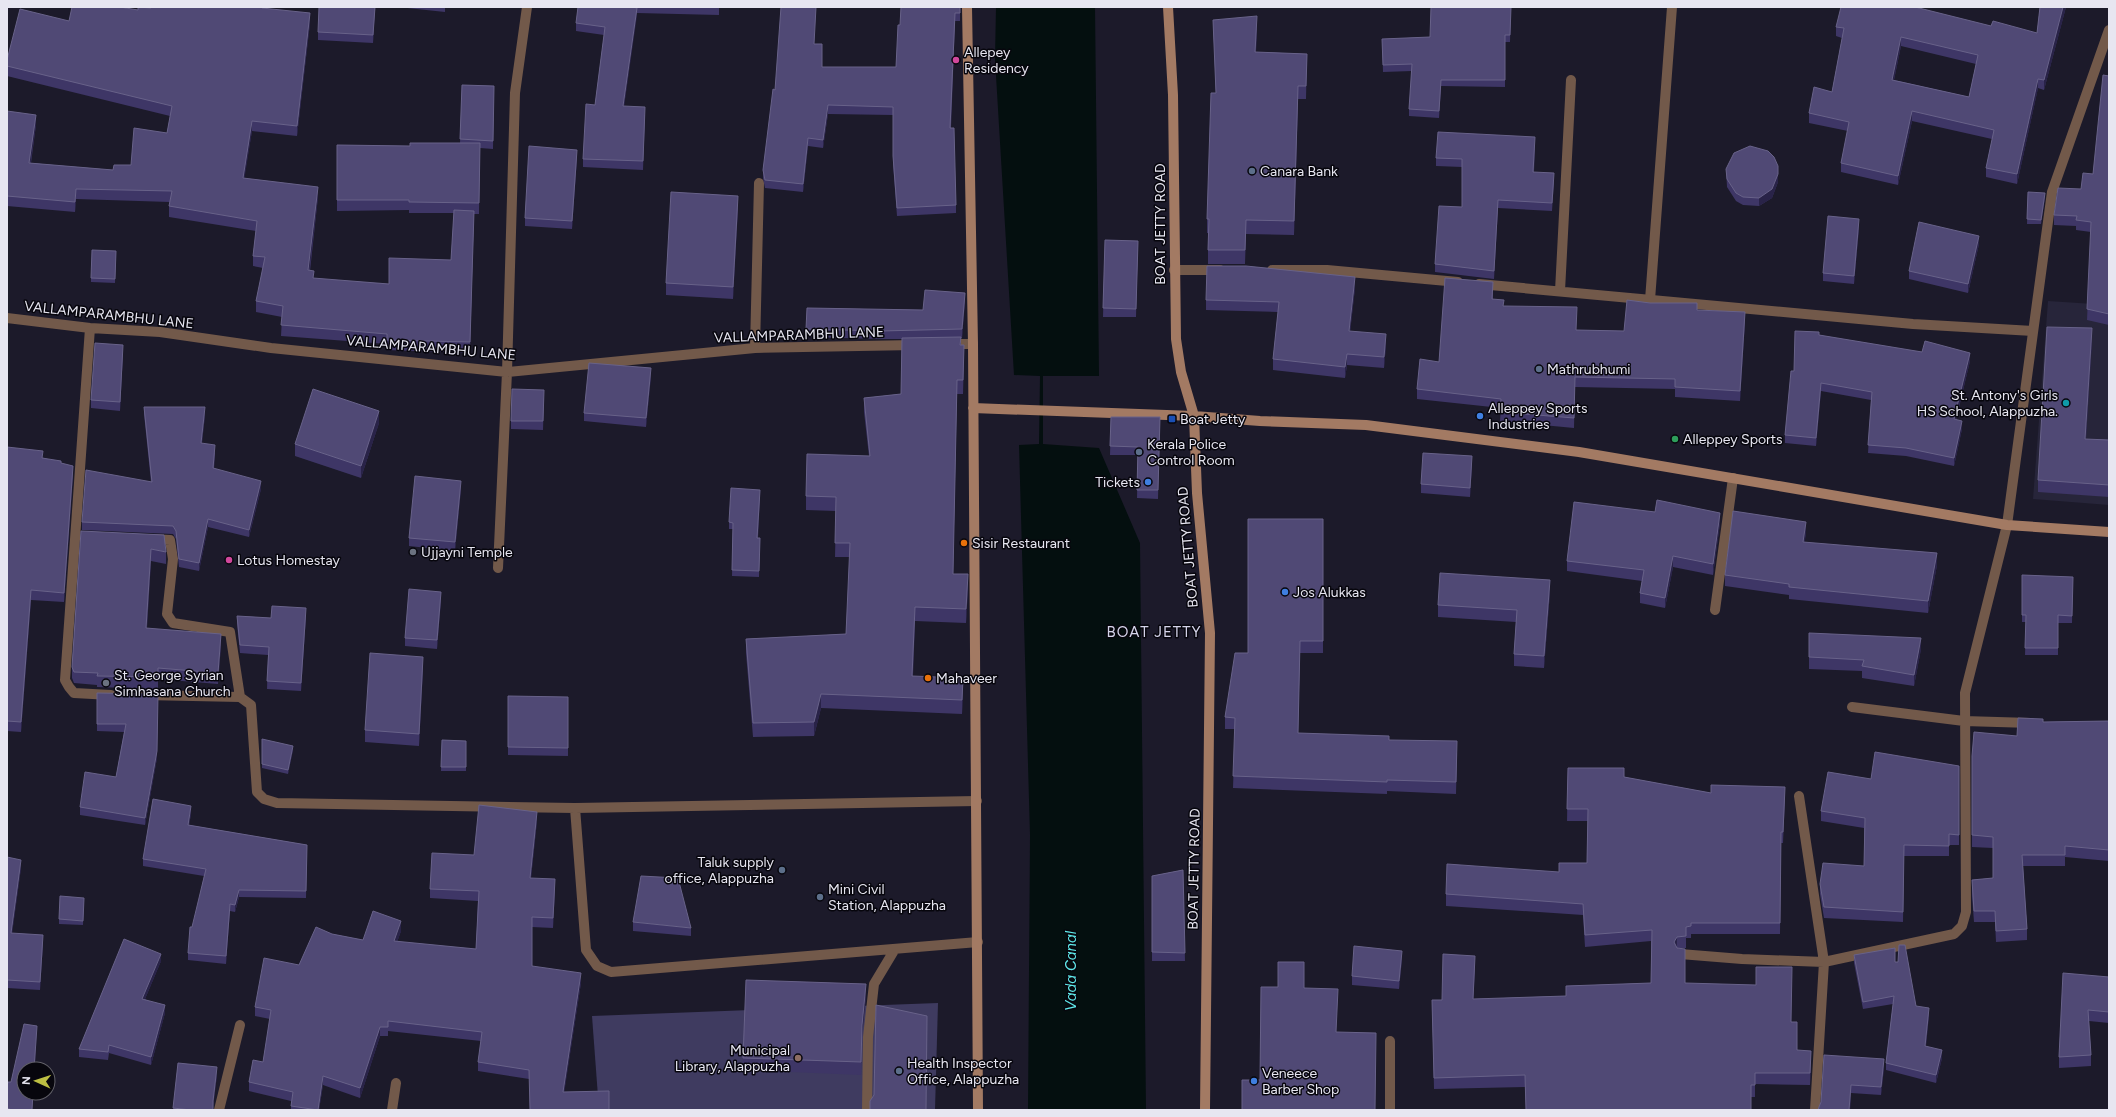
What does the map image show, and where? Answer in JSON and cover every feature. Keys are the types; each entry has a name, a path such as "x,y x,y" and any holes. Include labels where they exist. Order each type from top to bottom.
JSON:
{"main road":[{"path":"967,7 973,344 978,1110"},
{"name":"BOAT JETTY ROAD","path":"1168,7 1173,94 1176,339 1181,372 1194,416 1197,493 1210,633 1205,1110"},
{"path":"973,408 1194,416 1260,421 1366,425 1579,452 2007,525 2109,532"}],"street":[{"path":"498,568 507,372 515,93 527,7"},
{"path":"1650,300 1672,7"},
{"path":"1680,954 1742,959 1824,962 1954,934 1962,926 1966,912 1965,693 2007,525 2052,192 2109,30"},
{"path":"1560,291 1571,80"},
{"path":"755,348 759,183"},
{"path":"1174,270 1228,270"},
{"path":"1258,270 1327,270 1913,324 2033,331"},
{"name":"VALLAMPARAMBHU LANE","path":"7,318 90,328 160,332 271,348 507,372 755,348 926,345"},
{"path":"90,328 80,536 65,680 74,693 123,695"},
{"path":"942,345 973,344"},
{"path":"1715,610 1732,478"},
{"path":"139,539 170,540 173,559 168,614 173,623 230,632 240,697"},
{"path":"135,695 240,697 251,705 257,792 264,799 277,803 575,808 976,801"},
{"path":"1852,707 1964,721 2040,723"},
{"path":"1798,796 1824,962 1815,1110"},
{"path":"575,808 586,950 597,966 611,972 978,942"},
{"path":"867,1110 868,1037 874,984 895,949"},
{"path":"219,1110 240,1026"},
{"path":"1390,1041 1390,1110"},
{"path":"392,1110 396,1083"}],"shaded area":[{"name":"St. Antony's Girls HS School, Alappuzha.","path":"2048,301 2109,305 2109,505 2033,499"},
{"path":"938,1003 935,1110 599,1110 592,1016"}],"water":[{"name":"Vada Canal","path":"996,7 1095,7 1099,376 1043,376 1043,444 1099,448 1140,543 1146,1110 1028,1110 1030,835 1019,445 1039,444 1040,376 1014,375 995,59"}],"building":[{"path":"72,7 120,7 138,10 138,7 262,7 310,13 297,126 252,121 243,178 318,187 308,270 314,271 313,278 389,284 389,258 451,260 454,210 474,211 470,342 387,340 387,334 281,325 283,306 256,301 265,257 253,256 257,221 169,206 172,191 76,189 75,202 7,196 7,111 36,115 29,163 113,170 114,165 131,165 134,128 167,133 172,106 7,66 7,60 20,9 69,21"},
{"path":"319,7 375,7 373,35 318,32"},
{"path":"578,7 637,8 623,106 645,107 643,161 583,159 586,104 595,105 605,27 576,23"},
{"path":"781,7 816,7 814,44 822,44 822,67 896,67 898,25 900,25 901,7 960,7 960,13 955,13 950,128 954,128 956,205 897,208 893,156 893,107 828,105 823,140 808,138 803,184 765,180 763,170 773,89 775,90"},
{"path":"1431,7 1511,7 1510,35 1505,35 1505,80 1441,80 1439,111 1409,109 1412,64 1383,65 1382,39 1430,37"},
{"path":"1841,7 1915,7 1991,26 1993,21 2037,33 2040,7 2063,7 2044,80 2038,79 2017,174 1986,168 1994,130 1912,111 1898,176 1841,163 1849,122 1809,113 1814,87 1832,92 1844,28 1836,27","holes":["1901,37 1978,55 1969,97 1892,80"]},
{"path":"1257,16 1255,52 1307,54 1306,86 1298,86 1294,221 1246,220 1245,250 1208,250 1209,219 1207,219 1211,93 1216,93 1213,20"},
{"path":"2103,75 2109,76 2109,314 2087,309 2091,222 2076,220 2077,216 2054,215 2058,188 2081,189 2083,173 2093,174"},
{"path":"462,85 494,86 493,141 460,139"},
{"path":"1438,132 1535,137 1533,172 1554,173 1552,203 1498,200 1494,271 1435,264 1439,206 1462,207 1462,159 1436,158"},
{"path":"410,143 480,143 479,203 409,202 409,200 337,200 337,145 410,146"},
{"path":"529,146 577,150 572,221 525,218"},
{"path":"1750,146 1768,151 1774,157 1778,166 1778,174 1772,189 1759,198 1743,197 1736,193 1727,179 1726,169 1734,153"},
{"path":"671,192 738,196 733,287 666,283"},
{"path":"2028,192 2045,193 2041,220 2027,219"},
{"path":"1828,216 1859,219 1854,276 1823,273"},
{"path":"1919,222 1979,236 1968,284 1909,271"},
{"path":"1105,240 1138,241 1136,309 1103,308"},
{"path":"92,250 116,251 115,279 91,278"},
{"path":"1207,266 1246,266 1355,277 1349,331 1386,334 1384,357 1347,354 1345,367 1273,359 1279,302 1206,300"},
{"path":"1445,278 1493,282 1492,299 1504,300 1503,306 1577,307 1576,330 1624,331 1627,300 1650,303 1697,303 1697,310 1745,312 1740,391 1675,387 1675,379 1575,377 1574,418 1500,412 1501,399 1417,389 1420,359 1439,362"},
{"path":"925,290 965,293 962,329 881,331 806,329 807,308 923,310"},
{"name":"St. Antony's Girls HS School, Alappuzha.","path":"2047,327 2092,328 2085,439 2109,440 2109,485 2038,480"},
{"path":"1795,331 1819,332 1819,335 1922,352 1925,341 1970,353 1954,419 1962,421 1954,458 1906,448 1868,445 1872,392 1821,383 1816,438 1785,435 1791,371 1794,371"},
{"path":"961,337 960,345 964,345 963,380 957,380 953,574 968,574 966,609 915,607 912,676 963,678 962,700 821,694 814,722 753,723 746,639 846,634 850,543 835,543 836,497 806,496 807,454 870,456 864,398 901,394 902,338"},
{"path":"95,343 123,345 120,402 91,400"},
{"path":"589,363 651,368 646,418 584,413"},
{"path":"313,389 379,411 361,466 295,444"},
{"path":"512,389 544,390 543,421 511,421"},
{"path":"144,407 205,407 201,443 215,445 213,468 261,481 249,530 208,519 199,563 179,559 176,531 173,526 82,522 86,470 152,482"},
{"path":"1111,417 1160,417 1158,490 1137,490 1138,447 1110,446"},
{"path":"7,447 43,451 42,458 61,461 61,463 73,466 64,593 31,590 21,722 7,721"},
{"path":"1423,453 1472,456 1470,488 1421,484"},
{"path":"415,476 461,481 455,542 409,538"},
{"path":"731,488 760,490 757,538 760,538 759,571 732,570 733,523 729,522"},
{"path":"1657,500 1720,513 1713,564 1673,556 1665,598 1640,593 1644,570 1567,561 1574,502 1655,512"},
{"path":"1733,511 1806,522 1803,542 1937,553 1928,601 1789,587 1789,584 1725,575"},
{"path":"1248,519 1323,519 1323,641 1300,641 1298,733 1389,736 1389,740 1457,741 1456,782 1387,780 1387,782 1233,776 1235,718 1225,717 1235,653 1248,653"},
{"path":"81,531 164,535 166,552 151,549 146,628 221,634 218,673 158,668 158,677 97,676 98,673 74,672 72,667"},
{"path":"1440,573 1550,580 1544,656 1514,654 1517,610 1438,605"},
{"path":"2022,575 2073,577 2072,616 2058,615 2058,648 2025,648 2026,615 2022,615"},
{"path":"409,589 441,592 437,640 405,638"},
{"path":"272,606 306,608 301,683 267,681 269,647 240,645 237,616 271,618"},
{"path":"1809,633 1921,638 1914,675 1862,666 1864,660 1809,657"},
{"path":"370,653 423,657 419,734 365,730"},
{"path":"97,693 158,694 157,751 145,818 80,807 85,772 116,777 126,724 97,724"},
{"path":"508,696 568,697 568,748 508,747"},
{"path":"2018,718 2043,719 2043,722 2109,721 2109,850 2065,846 2065,855 2022,855 2027,929 1996,931 1995,911 1974,911 1972,880 1993,878 1993,837 1972,835 1972,756 1974,732 2017,736"},
{"path":"262,739 293,746 288,770 262,764"},
{"path":"442,740 466,741 466,767 441,767"},
{"path":"1875,752 1959,766 1959,835 1949,834 1949,846 1904,845 1903,912 1824,907 1820,884 1823,863 1864,866 1865,818 1821,811 1828,772 1871,779"},
{"path":"1568,768 1624,768 1624,777 1711,793 1711,785 1785,787 1783,832 1781,832 1780,923 1691,923 1691,926 1686,927 1686,936 1677,937 1674,942 1677,948 1685,949 1685,983 1756,985 1756,967 1792,967 1791,1022 1797,1022 1797,1050 1811,1051 1810,1073 1755,1073 1755,1085 1751,1085 1751,1110 1526,1110 1525,1075 1434,1078 1432,1000 1442,1000 1443,954 1475,956 1473,999 1566,996 1566,986 1651,983 1652,930 1585,935 1583,904 1446,894 1447,864 1559,872 1559,863 1587,863 1588,809 1567,809"},
{"path":"153,799 191,806 188,825 307,845 306,891 239,890 235,905 230,904 226,956 188,953 190,927 192,927 206,869 143,859"},
{"path":"479,805 537,812 530,878 555,879 553,918 532,917 532,966 581,973 563,1092 609,1091 609,1110 530,1110 529,1070 478,1062 482,1032 388,1021 388,1027 380,1027 360,1088 323,1076 318,1110 291,1106 293,1092 249,1082 253,1060 263,1062 271,1010 255,1007 264,958 299,965 316,927 332,934 363,940 373,911 401,921 394,941 476,949 479,891 430,889 432,853 474,855"},
{"path":"7,857 21,860 11,933 43,935 40,982 7,980"},
{"path":"1183,870 1185,953 1152,952 1152,876"},
{"path":"641,876 678,878 691,928 633,922"},
{"path":"60,896 84,898 83,921 59,919"},
{"path":"124,939 161,954 142,999 165,1005 151,1057 109,1045 108,1052 79,1049"},
{"path":"1899,945 1905,945 1916,1006 1929,1008 1925,1046 1942,1050 1936,1075 1886,1063 1894,996 1863,1002 1854,955 1895,948 1895,962 1898,962"},
{"path":"1354,946 1402,951 1399,981 1352,976"},
{"path":"1278,962 1304,962 1304,988 1338,989 1336,1032 1376,1033 1375,1110 1242,1110 1242,1080 1260,1080 1261,987 1278,987"},
{"path":"2063,973 2109,977 2109,1012 2088,1010 2091,1055 2059,1057"},
{"path":"746,980 866,984 862,1025 861,1062 743,1058"},
{"name":"Health Inspector Office, Alappuzha","path":"876,1005 927,1016 926,1110 870,1110 870,1101 874,1095"},
{"path":"24,1024 37,1026 35,1061 16,1061 16,1101 33,1101 32,1110 10,1110 7,1108 7,1087 8,1082 11,1082"},
{"path":"1824,1055 1884,1059 1881,1087 1851,1085 1849,1110 1818,1110 1821,1102"},
{"path":"178,1063 217,1067 213,1110 173,1108"}],"place":[{"name":"Allepey Residency","path":"956,60"},
{"name":"Canara Bank","path":"1252,171"},
{"name":"Mathrubhumi","path":"1539,369"},
{"name":"St. Antony's Girls HS School, Alappuzha.","path":"2066,403"},
{"name":"Alleppey Sports Industries","path":"1480,416"},
{"name":"Boat Jetty","path":"1172,419"},
{"name":"Alleppey Sports","path":"1675,439"},
{"name":"Kerala Police Control Room","path":"1139,452"},
{"name":"Tickets","path":"1148,482"},
{"name":"Sisir Restaurant","path":"964,543"},
{"name":"Ujjayni Temple","path":"413,552"},
{"name":"Lotus Homestay","path":"229,560"},
{"name":"Jos Alukkas","path":"1285,592"},
{"name":"Mahaveer","path":"928,678"},
{"name":"St. George Syrian Simhasana Church","path":"106,683"},
{"name":"Taluk supply office, Alappuzha","path":"782,870"},
{"name":"Mini Civil Station, Alappuzha","path":"820,897"},
{"name":"Municipal Library, Alappuzha","path":"798,1058"},
{"name":"Health Inspector Office, Alappuzha","path":"899,1071"},
{"name":"Veneece Barber Shop","path":"1254,1081"}],"district":[{"name":"BOAT JETTY","path":"1154,632"}]}
